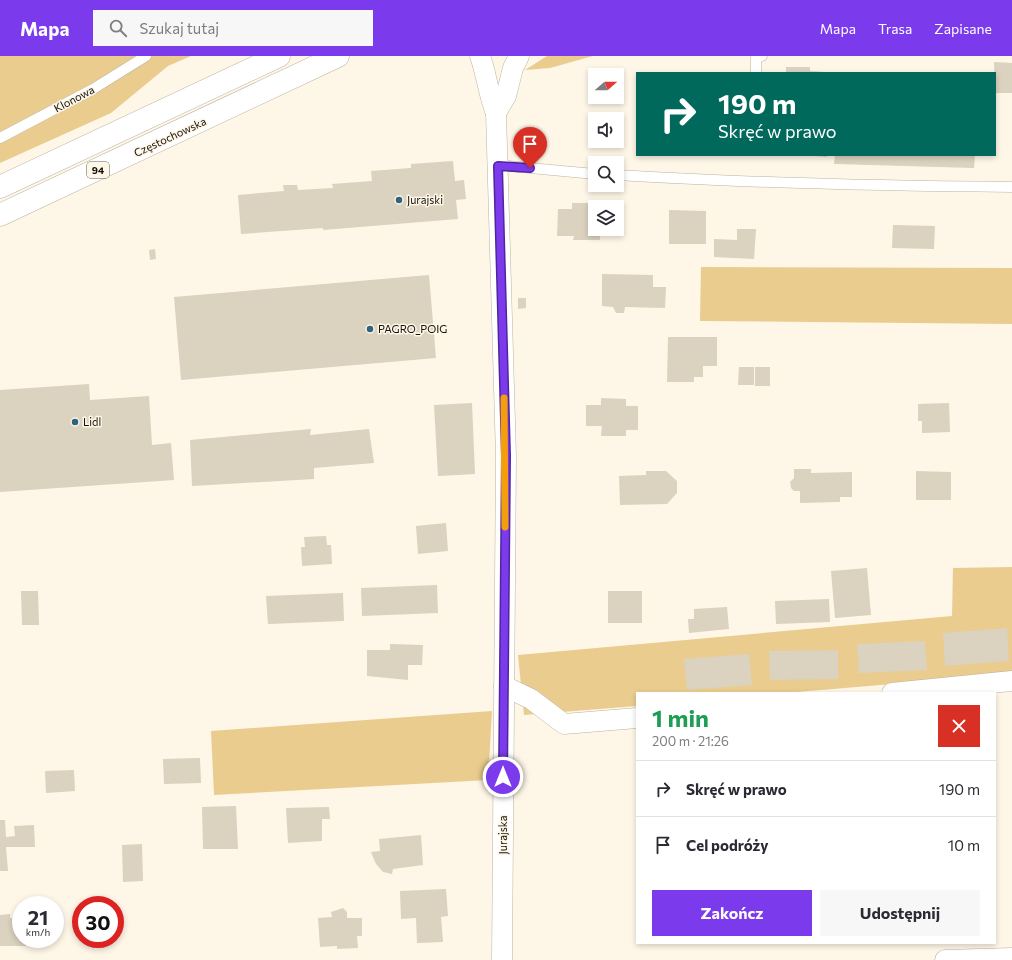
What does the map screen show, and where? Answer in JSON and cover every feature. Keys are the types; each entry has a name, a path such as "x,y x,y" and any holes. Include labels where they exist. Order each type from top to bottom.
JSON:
{"main road":[{"name":"94","path":"0,187 279,56"},
{"name":"Częstochowska","path":"0,215 338,56"}],"street":[{"name":"Jurajska","path":"480,56 490,98 496,113 506,456 502,960"},
{"path":"496,113 506,96 513,68 519,56"},
{"path":"902,692 1012,681"},
{"path":"504,686 531,700 564,724 636,718"},
{"path":"945,960 1012,958"}],"lane":[{"name":"Klonowa","path":"0,138 93,89 146,56"},
{"path":"756,72 756,58 762,56"},
{"path":"498,166 588,173"},
{"path":"624,175 704,181 878,186 1012,186"}],"shaded area":[{"path":"0,56 191,56 168,66 111,113 0,163"},
{"path":"547,56 593,56 550,68 525,70"},
{"path":"701,267 1012,268 1012,324 700,321"},
{"path":"1012,567 1012,674 797,692 636,692 636,706 524,715 518,655 952,616 953,568"},
{"path":"492,711 488,780 214,795 211,731"}],"building":[{"path":"994,62 1012,63 1012,93 996,93 996,72 994,72"},
{"path":"786,67 810,67 810,71 825,72 786,72"},
{"path":"835,156 975,156 974,168 834,164"},
{"path":"453,161 455,181 464,180 466,199 456,200 458,219 323,230 323,228 241,234 238,195 284,191 283,185 297,185 298,190 333,188 332,184 372,181 371,171 411,168 411,164"},
{"path":"572,203 588,203 588,236 600,236 600,240 573,240 574,236 557,236 558,209 572,209"},
{"path":"669,210 706,211 706,244 669,244"},
{"path":"893,225 935,226 934,249 892,248"},
{"path":"737,229 756,229 754,259 714,257 714,239 737,240"},
{"path":"155,249 156,259 150,260 149,250"},
{"path":"602,274 653,275 653,287 666,287 665,308 625,307 624,313 616,313 613,307 602,306"},
{"path":"429,275 436,358 181,380 174,297"},
{"path":"518,298 526,298 526,308 518,309"},
{"path":"668,337 717,337 717,366 703,366 703,377 694,377 694,382 667,382"},
{"path":"739,367 754,367 754,385 738,385"},
{"path":"755,367 770,367 770,386 755,386"},
{"name":"Lidl","path":"89,384 90,400 149,396 152,445 171,443 174,480 0,492 0,390"},
{"path":"601,398 626,399 626,406 638,406 638,430 626,430 626,436 601,436 602,426 586,426 586,405 601,405"},
{"path":"472,403 475,474 438,476 434,405"},
{"path":"949,403 950,432 922,433 922,421 918,421 918,404"},
{"path":"311,429 310,435 369,429 374,463 314,468 314,479 192,486 190,440"},
{"path":"794,469 811,469 811,473 852,472 852,497 840,497 840,502 800,503 800,491 794,491 791,488 790,482 794,478"},
{"path":"646,471 666,471 677,481 677,493 667,504 620,505 619,476 646,475"},
{"path":"916,471 951,472 951,500 916,500"},
{"path":"446,523 448,551 418,554 416,526"},
{"path":"326,536 327,545 331,545 332,564 302,566 301,547 305,547 304,537"},
{"path":"867,568 871,615 835,618 831,571"},
{"path":"437,585 438,613 362,616 361,588"},
{"path":"21,591 38,591 39,625 22,625"},
{"path":"608,591 642,591 642,623 608,623"},
{"path":"343,593 344,621 268,624 266,596"},
{"path":"829,599 830,622 776,624 775,601"},
{"path":"727,607 729,629 689,633 688,619 694,619 694,609"},
{"path":"1007,628 1009,661 945,666 943,633"},
{"path":"925,641 927,670 859,673 857,644"},
{"path":"390,644 423,645 422,665 408,665 408,680 367,676 367,650 390,650"},
{"path":"838,650 838,679 770,680 769,651"},
{"path":"749,654 752,685 687,690 684,659"},
{"path":"200,758 201,783 164,784 163,759"},
{"path":"74,770 75,791 46,793 45,771"},
{"path":"236,806 238,849 203,849 202,807"},
{"path":"329,807 330,819 322,819 322,841 288,843 286,808"},
{"path":"0,820 5,820 6,837 15,836 14,826 34,825 35,847 6,847 8,871 0,871"},
{"path":"421,835 423,865 393,869 392,874 383,872 376,864 371,852 380,851 379,839"},
{"path":"142,844 143,881 123,882 122,845"},
{"path":"446,889 448,916 441,917 443,942 417,943 416,918 401,919 400,891"},
{"path":"343,908 347,912 347,918 362,918 362,936 357,936 358,948 337,949 337,946 320,947 318,918 332,917 331,912"},
{"path":"10,914 10,918 12,918 12,946 0,946 0,915"}],"slow traffic":[{"path":"504,398 506,456 505,527"}],"place":[{"name":"Jurajski","path":"399,200"},
{"name":"PAGRO_POIG","path":"370,329"},
{"name":"Lidl","path":"75,422"}],"route":[{"path":"503,777 506,456 498,166 530,168"}]}
